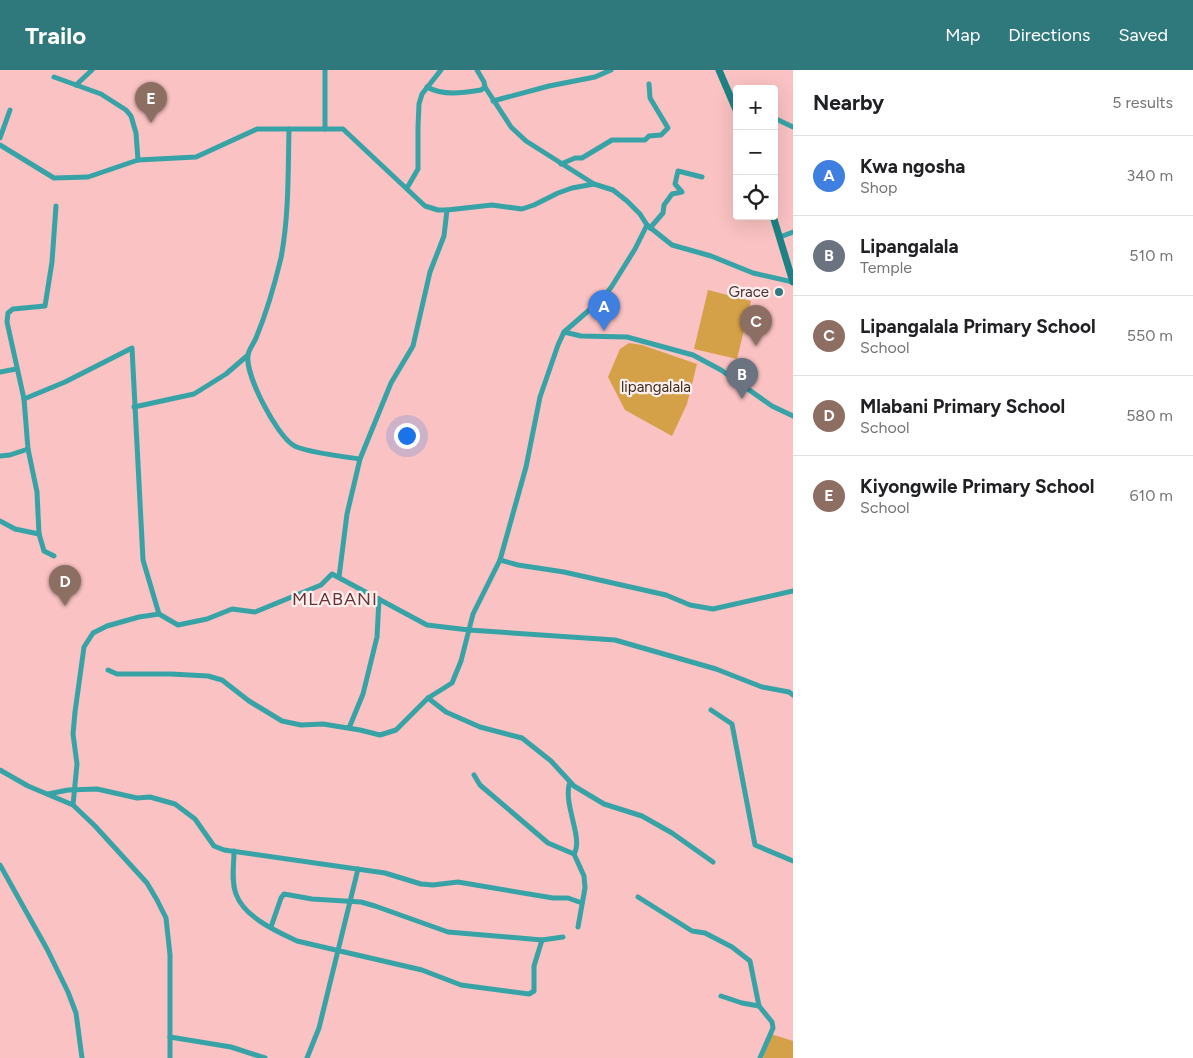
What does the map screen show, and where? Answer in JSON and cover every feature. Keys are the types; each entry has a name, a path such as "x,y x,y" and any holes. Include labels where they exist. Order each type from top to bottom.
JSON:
{"main road":[{"path":"719,70 733,96"},
{"path":"774,220 792,272 793,282"}],"street":[{"path":"76,85 92,70"},
{"path":"325,70 325,129"},
{"path":"408,188 418,169 419,104 422,94 441,70"},
{"path":"477,70 493,100 511,127 521,136 594,184 613,190 633,208 648,226 672,245 711,256 753,273 793,282"},
{"path":"493,100 595,77 611,70"},
{"path":"54,77 101,94 126,110 131,116 136,133 138,160"},
{"path":"561,164 575,158 582,158 612,140 645,140 649,136 661,135 668,128 650,98 649,84"},
{"path":"427,87 440,92 453,93 481,90 485,87"},
{"path":"0,138 10,110"},
{"path":"778,120 793,127"},
{"path":"0,145 54,178 88,176 138,160 196,157 257,129 343,128 408,188 424,206 447,210 492,206 522,209 572,188 594,184"},
{"path":"134,407 194,394 226,374 248,355 256,338 280,258 288,200 289,129"},
{"path":"108,670 117,674 208,676 222,680 249,701 282,722 349,728 380,735 396,730 428,698 452,682 461,661 473,614 500,560 526,467 540,397 564,332 593,308 607,292 648,226 663,213 664,205 672,194 682,192 675,184 678,171 702,177"},
{"path":"54,556 44,551 39,534 36,492 28,449 24,399 7,322 8,313 13,309 46,306 52,262 56,206"},
{"path":"339,578 347,514 360,459 391,383 413,346 430,272 444,236 447,210"},
{"path":"780,237 793,232"},
{"path":"564,332 581,336 627,337 693,355 721,370 772,406 793,416"},
{"path":"24,399 65,382 132,348 143,560 159,614"},
{"path":"248,355 250,371 260,399 278,430 293,446 326,454 360,459"},
{"path":"0,372 16,369"},
{"path":"0,456 28,449"},
{"path":"0,521 15,529 39,534"},
{"path":"500,560 666,595 690,605 713,609 793,591"},
{"path":"73,805 77,764 73,734 74,719 84,647 94,633 107,626 139,617 159,614 178,625 208,619 232,609 255,612 321,585 332,574 427,625 469,630 614,640 706,666 762,687 789,692 793,695"},
{"path":"349,728 362,694 377,637 379,599"},
{"path":"428,698 446,712 480,727 522,738 550,761 570,782 604,804 642,816 672,833 713,862"},
{"path":"711,710 732,724 755,845 793,861"},
{"path":"0,770 28,786 73,805 95,826 147,883 166,918 170,954 170,1058"},
{"path":"474,775 480,786 548,843 574,854 584,876 585,888 578,927"},
{"path":"570,782 568,787 571,813 578,844 574,854"},
{"path":"48,794 97,789 137,798 150,797 175,804 195,819 214,846 234,851 385,873 433,886 458,882 553,898 568,898 582,903"},
{"path":"234,851 233,881 238,898 246,911 297,941 422,970 461,985 529,994 534,991 535,963 542,940"},
{"path":"0,865 47,949 68,992 76,1013 82,1058"},
{"path":"307,1058 319,1028 358,869"},
{"path":"271,927 280,898 284,894 312,899 351,901 376,906 448,932 542,940 563,937"},
{"path":"638,897 692,930 705,933 732,947 750,961 759,1006 772,1022 773,1028 760,1058"},
{"path":"721,996 759,1006"},
{"path":"170,1037 231,1047 265,1058"}],"green space":[{"path":"708,290 751,301 737,359 694,349"},
{"name":"lipangalala","path":"629,343 642,345 697,364 687,404 672,436 625,410 608,377 620,349"},
{"path":"771,1034 793,1041 793,1058 763,1058"}],"place":[{"name":"Kiyongwile Primary School","path":"151,123"},
{"name":"Grace","path":"779,292"},
{"name":"Kwa ngosha","path":"604,331"},
{"name":"Lipangalala Primary School","path":"756,346"},
{"name":"Lipangalala","path":"742,399"},
{"name":"Mlabani Primary School","path":"65,606"}],"district":[{"name":"MLABANI","path":"335,599"}]}
